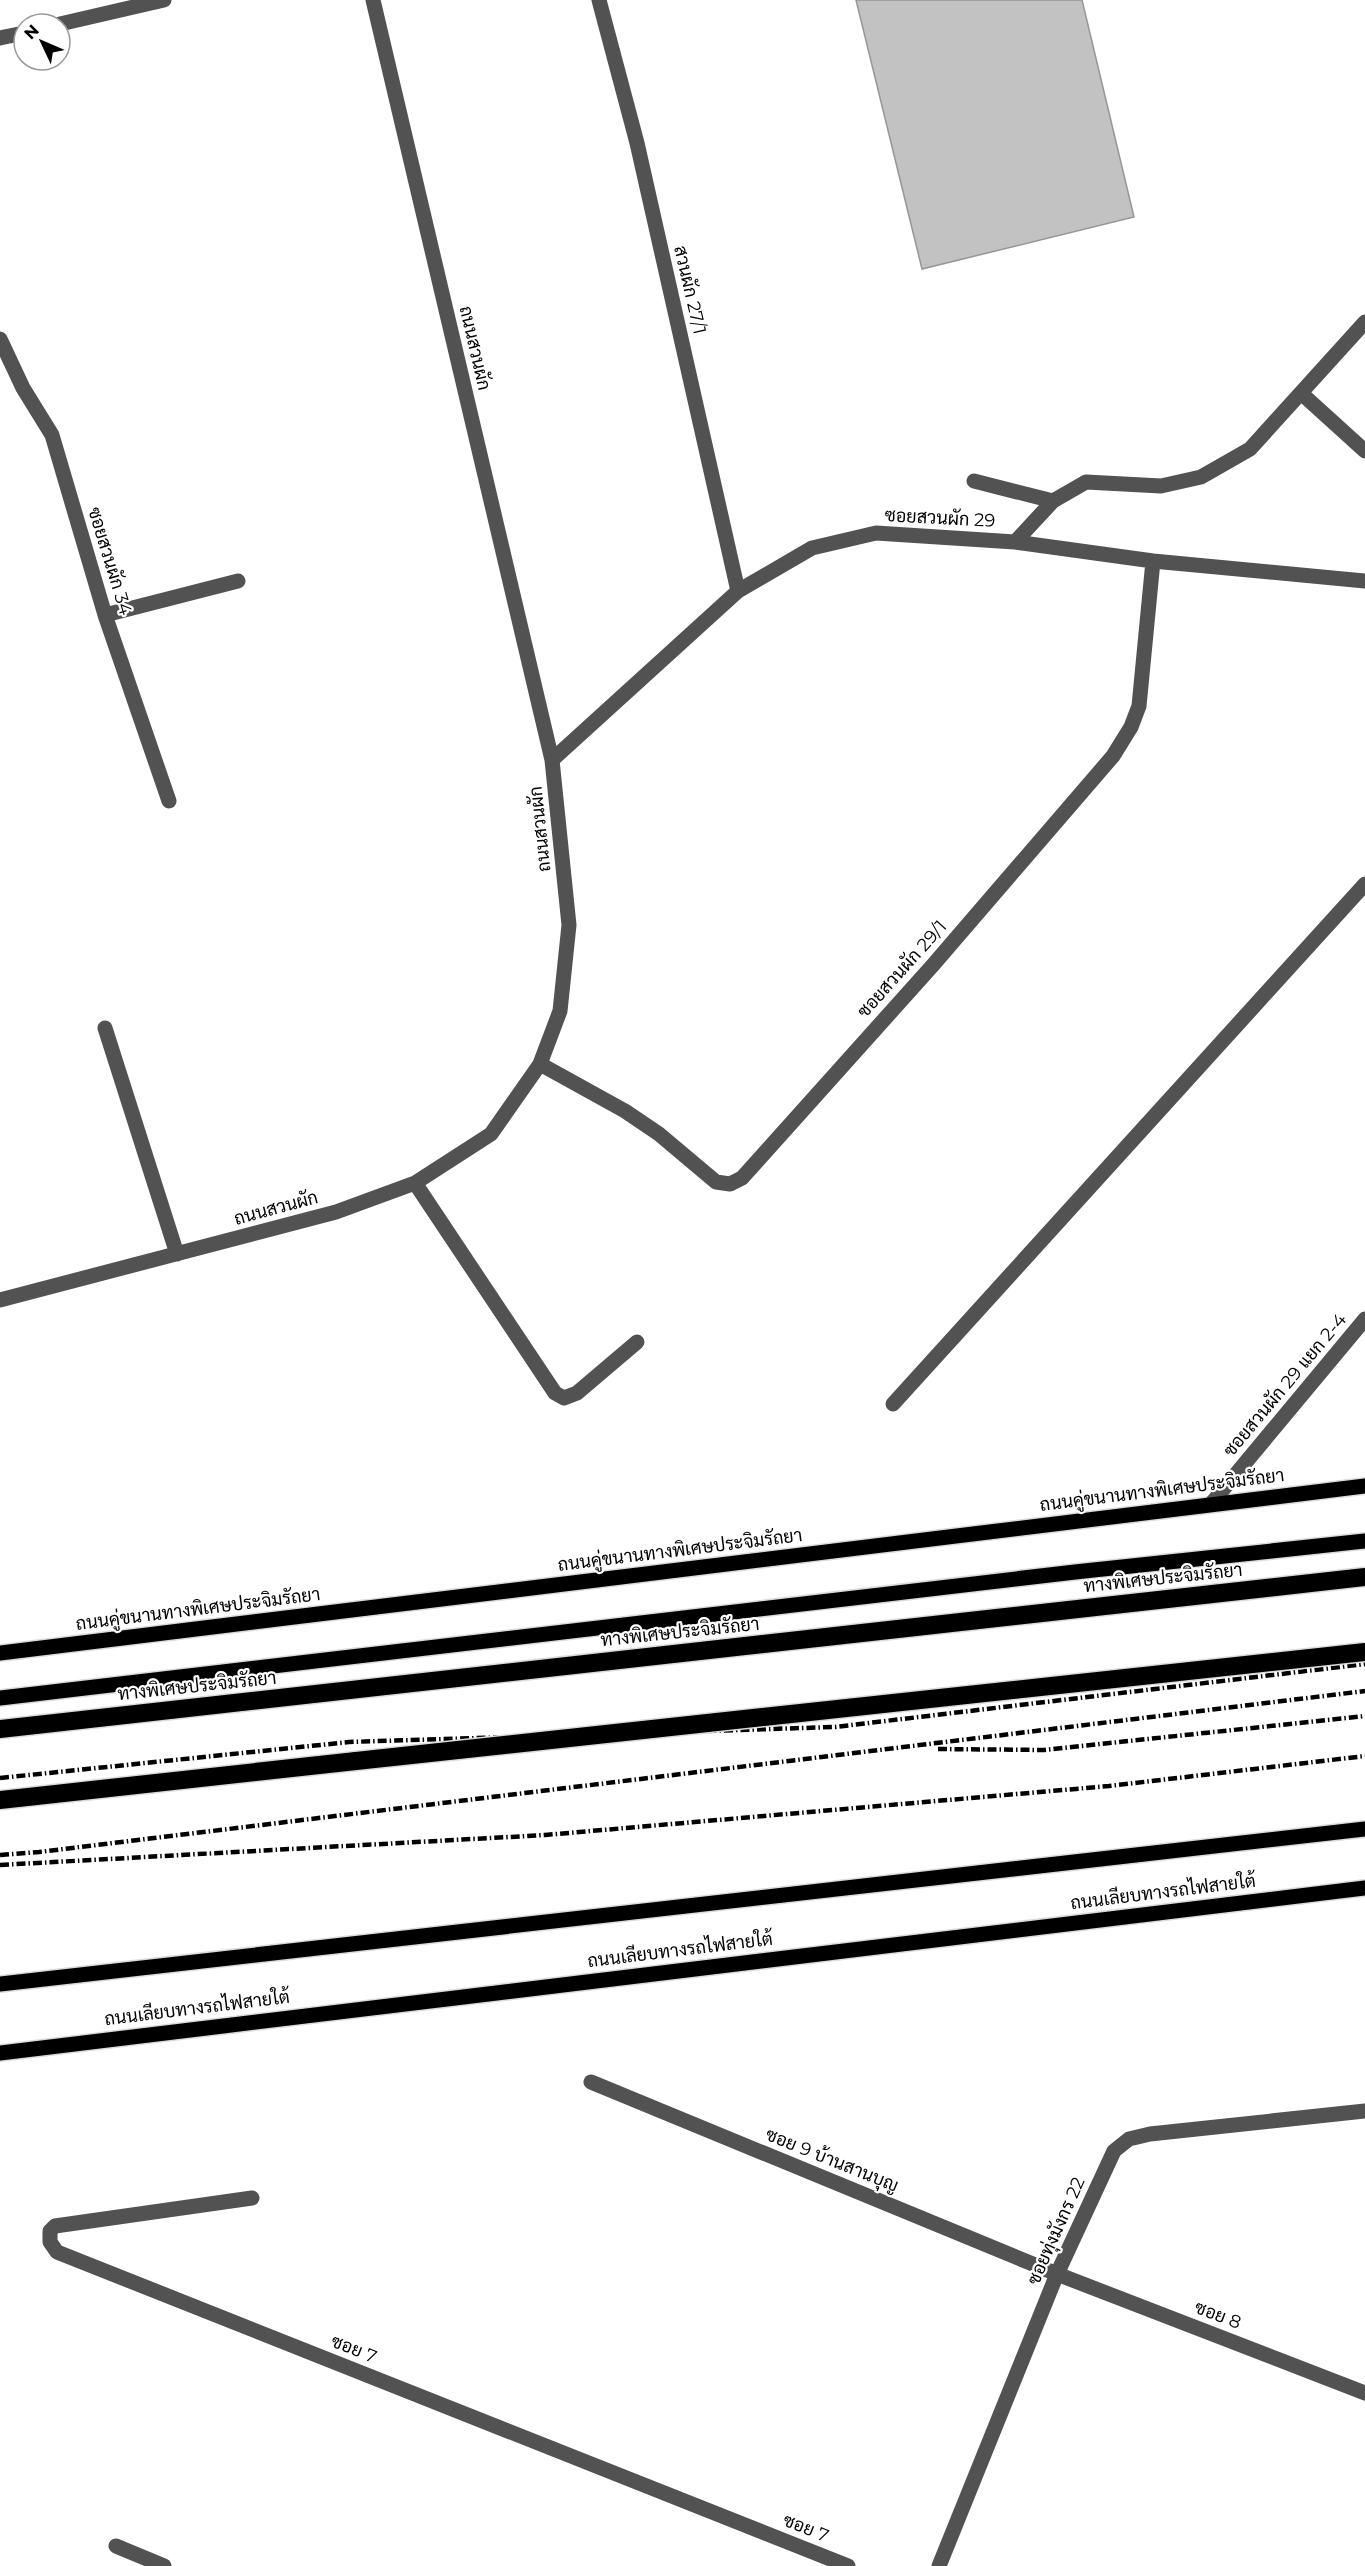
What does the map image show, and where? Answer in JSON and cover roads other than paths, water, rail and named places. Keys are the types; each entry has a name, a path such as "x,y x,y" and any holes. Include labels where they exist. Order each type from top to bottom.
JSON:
{"highway":[{"name":"ทางพิเศษประจิมรัถยา","path":"0,1730 1365,1577"},
{"path":"0,1800 1365,1652"}],"main road":[{"name":"ถนนคู่ขนานทางพิเศษประจิมรัถยา","path":"0,1653 1365,1486"},
{"path":"0,1698 1075,1572 1365,1541"},
{"path":"0,1984 1365,1829"},
{"name":"ถนนเลียบทางรถไฟสายใต้","path":"0,2053 1365,1888"}],"street":[{"path":"72,21 164,0"},
{"name":"ถนนสวนผัก","path":"0,1300 336,1212 415,1183 491,1134 540,1064 560,1011 569,926 552,760 373,0"},
{"name":"สวนผัก 27/1","path":"599,0 637,143 738,591"},
{"path":"1015,542 1053,501 1086,482 1161,486 1201,477 1250,449 1365,322"},
{"name":"ซอยสวนผัก 34","path":"0,339 23,388 52,435 105,615 169,801"},
{"path":"1301,393 1365,451"},
{"path":"974,481 1053,501"},
{"name":"ซอยสวนผัก 29","path":"552,760 738,591 812,548 876,533 1015,542 1153,561 1365,581"},
{"name":"ซอยสวนผัก 29/1","path":"540,1064 598,1095 651,1129 716,1182 730,1184 742,1178 933,965 1113,756 1131,726 1139,706 1153,561"},
{"path":"105,615 238,581"},
{"path":"893,1404 1365,884"},
{"path":"105,1028 177,1254"},
{"path":"415,1183 555,1393 564,1398 577,1394 637,1342"},
{"name":"ซอยสวนผัก 29 แยก 2-4","path":"1212,1504 1365,1319"},
{"name":"ซอย 9 บ้านสานบุญ","path":"591,2082 1057,2274"},
{"name":"ซอยทุ่งมังกร 22","path":"939,2566 1057,2274 1114,2151 1129,2139 1150,2134 1365,2111"},
{"name":"ซอย 7","path":"252,2198 55,2226 50,2231 50,2242 57,2252 848,2566"},
{"name":"ซอย 8","path":"1057,2274 1365,2393"},
{"path":"116,2546 164,2566"}],"railway":[{"path":"0,1778 349,1742 835,1727 1365,1664"},
{"path":"0,1855 1365,1691"},
{"path":"938,1749 1044,1750 1365,1716"},
{"path":"0,1865 545,1835 1109,1786 1365,1756"}]}
